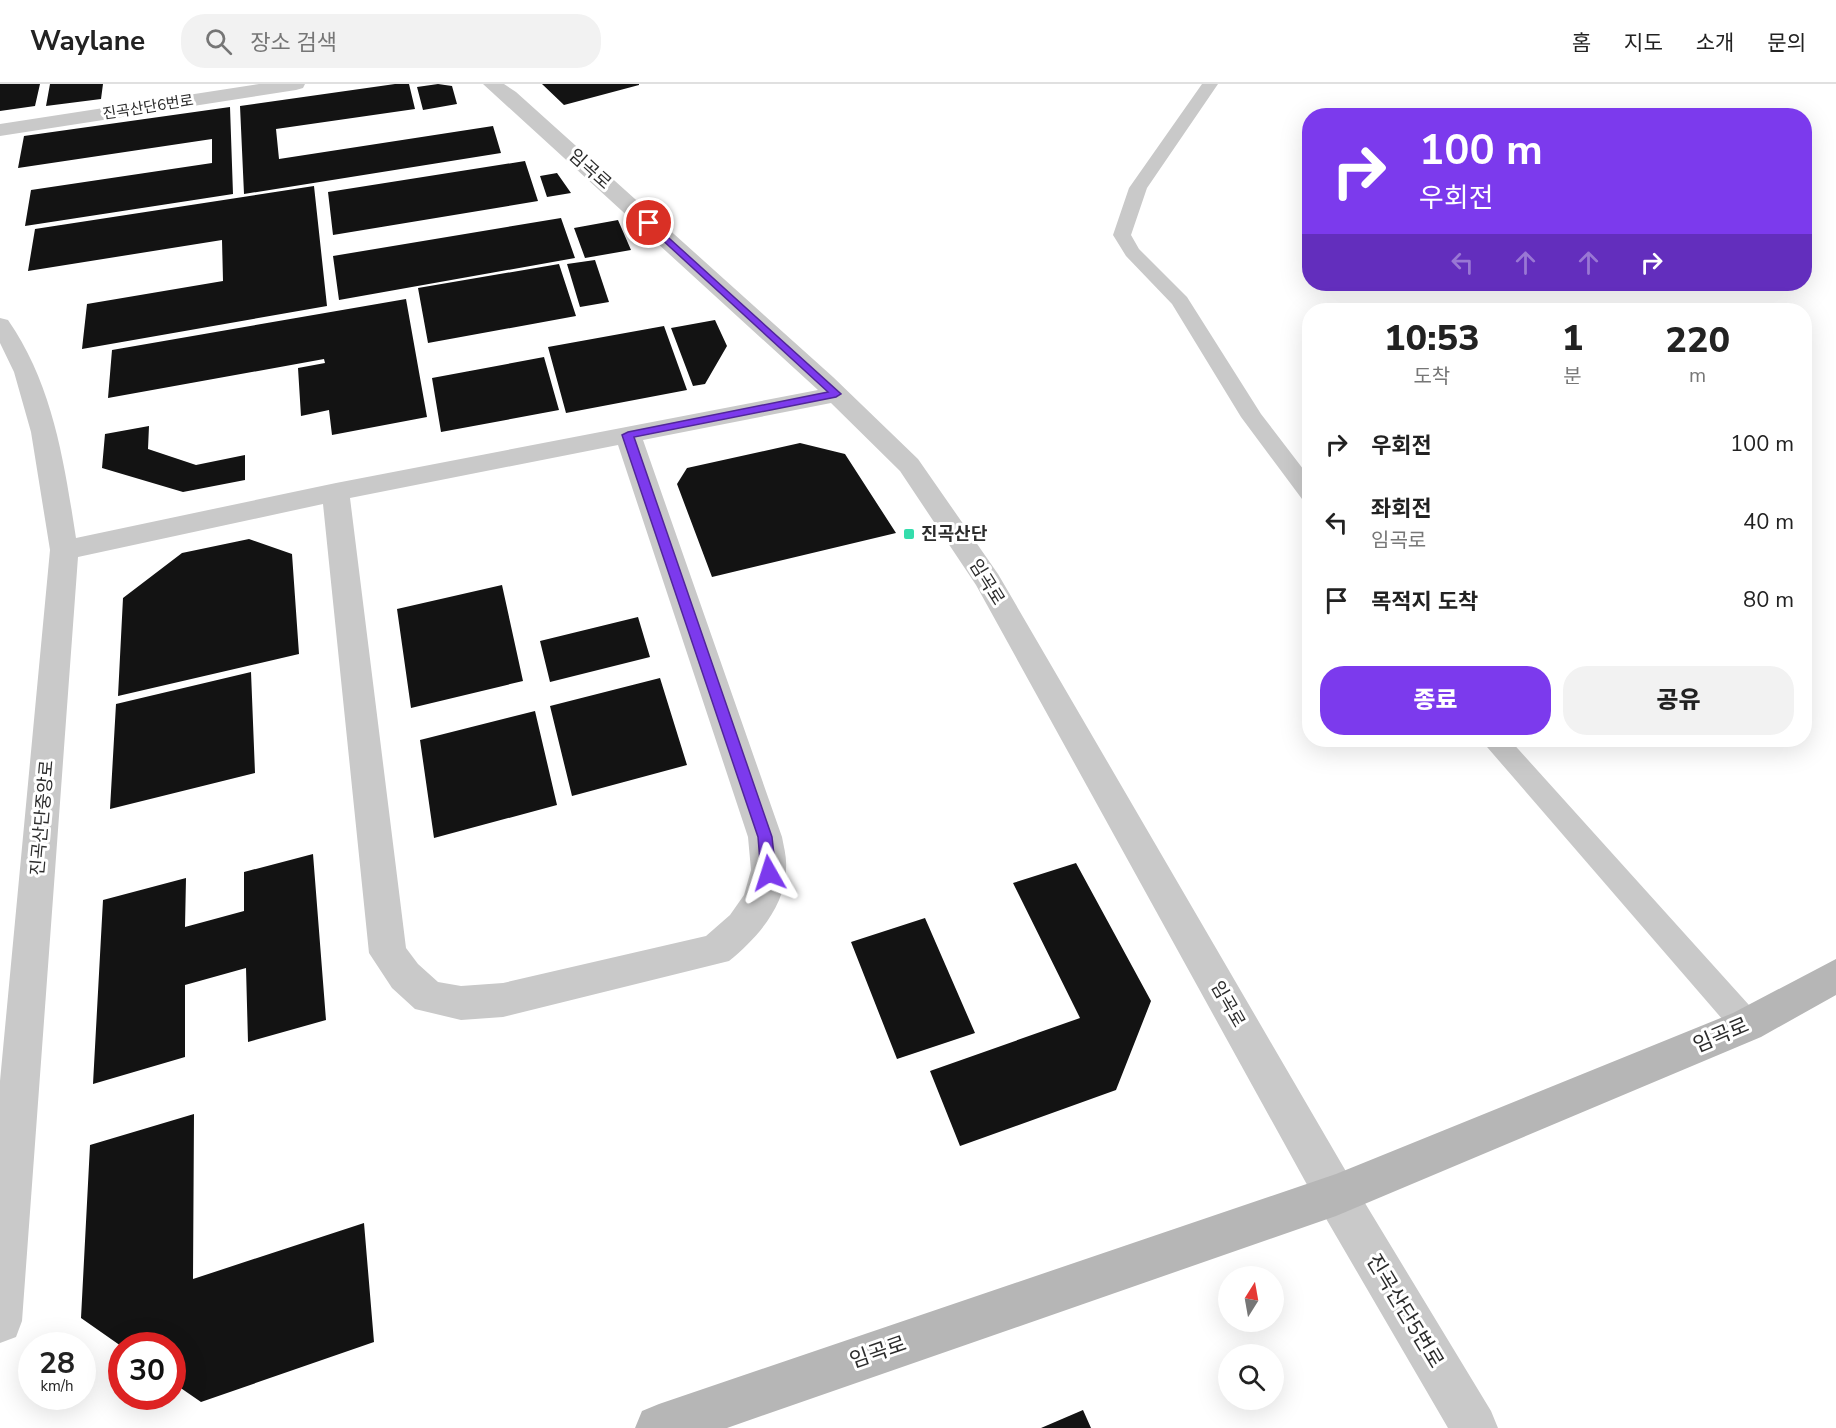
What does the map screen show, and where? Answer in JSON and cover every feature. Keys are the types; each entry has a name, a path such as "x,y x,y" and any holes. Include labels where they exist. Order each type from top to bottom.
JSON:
{"main road":[{"name":"임곡로","path":"659,1428 1336,1195 1747,1025 1836,976"}],"street":[{"name":"진곡산단6번로","path":"0,130 296,84"},
{"name":"임곡로","path":"492,84 518,104 836,394 909,465 988,581 1336,1195"},
{"name":"진곡산단중앙로","path":"0,324 9,336 32,384 54,482 64,550 0,1322"},
{"path":"64,550 336,492 836,394"},
{"path":"336,492 388,953 405,975 428,998 461,1003 503,1000 717,950 744,927 759,903 769,873 765,837 628,435"},
{"name":"진곡산단5번로","path":"1336,1195 1474,1428"}],"lane":[{"path":"1210,84 1138,188 1122,235 1132,252 1180,301 1252,417 1302,483"},
{"path":"1500,747 1747,1025"}],"building":[{"path":"0,84 40,84 35,106 0,111"},
{"path":"50,84 103,84 101,99 46,106"},
{"path":"395,84 409,84 415,109 276,129 279,159 493,126 501,153 244,194 240,106"},
{"path":"438,84 452,86 457,104 423,110 417,87"},
{"path":"542,84 639,84 639,85 564,105"},
{"path":"230,107 233,194 25,226 31,190 212,163 212,139 18,168 24,136"},
{"path":"525,161 538,201 333,235 328,192"},
{"path":"557,173 571,193 547,197 540,176"},
{"path":"314,186 327,306 82,349 87,304 223,281 222,240 28,271 35,229"},
{"path":"561,218 575,258 339,300 333,256"},
{"path":"618,220 631,250 585,258 574,228"},
{"path":"595,260 609,302 580,307 567,264"},
{"path":"559,264 576,316 428,343 418,288"},
{"path":"406,299 427,417 332,435 329,410 301,416 298,368 325,363 324,359 108,398 112,350"},
{"path":"715,320 727,346 705,384 693,386 671,328"},
{"path":"664,326 687,390 566,413 548,347"},
{"path":"544,357 559,410 441,432 432,378"},
{"path":"149,426 148,449 196,465 245,455 245,480 183,492 102,468 105,434"},
{"path":"800,443 845,454 896,533 712,577 677,484 687,468"},
{"path":"249,539 292,554 299,654 118,696 123,598 182,553"},
{"path":"502,585 523,681 411,708 397,609"},
{"path":"638,617 650,657 550,682 540,641"},
{"path":"251,672 255,773 110,809 116,704"},
{"path":"660,678 687,765 572,796 550,706"},
{"path":"535,711 557,805 434,838 420,740"},
{"path":"313,854 326,1020 248,1042 246,968 185,985 185,1057 93,1084 103,900 186,878 185,927 244,911 244,872"},
{"path":"1076,863 1151,1001 1116,1090 960,1146 930,1071 1080,1018 1013,883"},
{"path":"925,918 975,1033 897,1059 851,942"},
{"path":"194,1114 193,1279 364,1223 374,1342 201,1402 186,1392 186,1332 108,1332 108,1337 81,1318 90,1145"},
{"path":"1083,1410 1091,1428 1041,1428"}],"place":[{"name":"진곡산단","path":"909,534"}],"route":[{"path":"649,223 836,394 628,435 765,837 769,873"}]}
